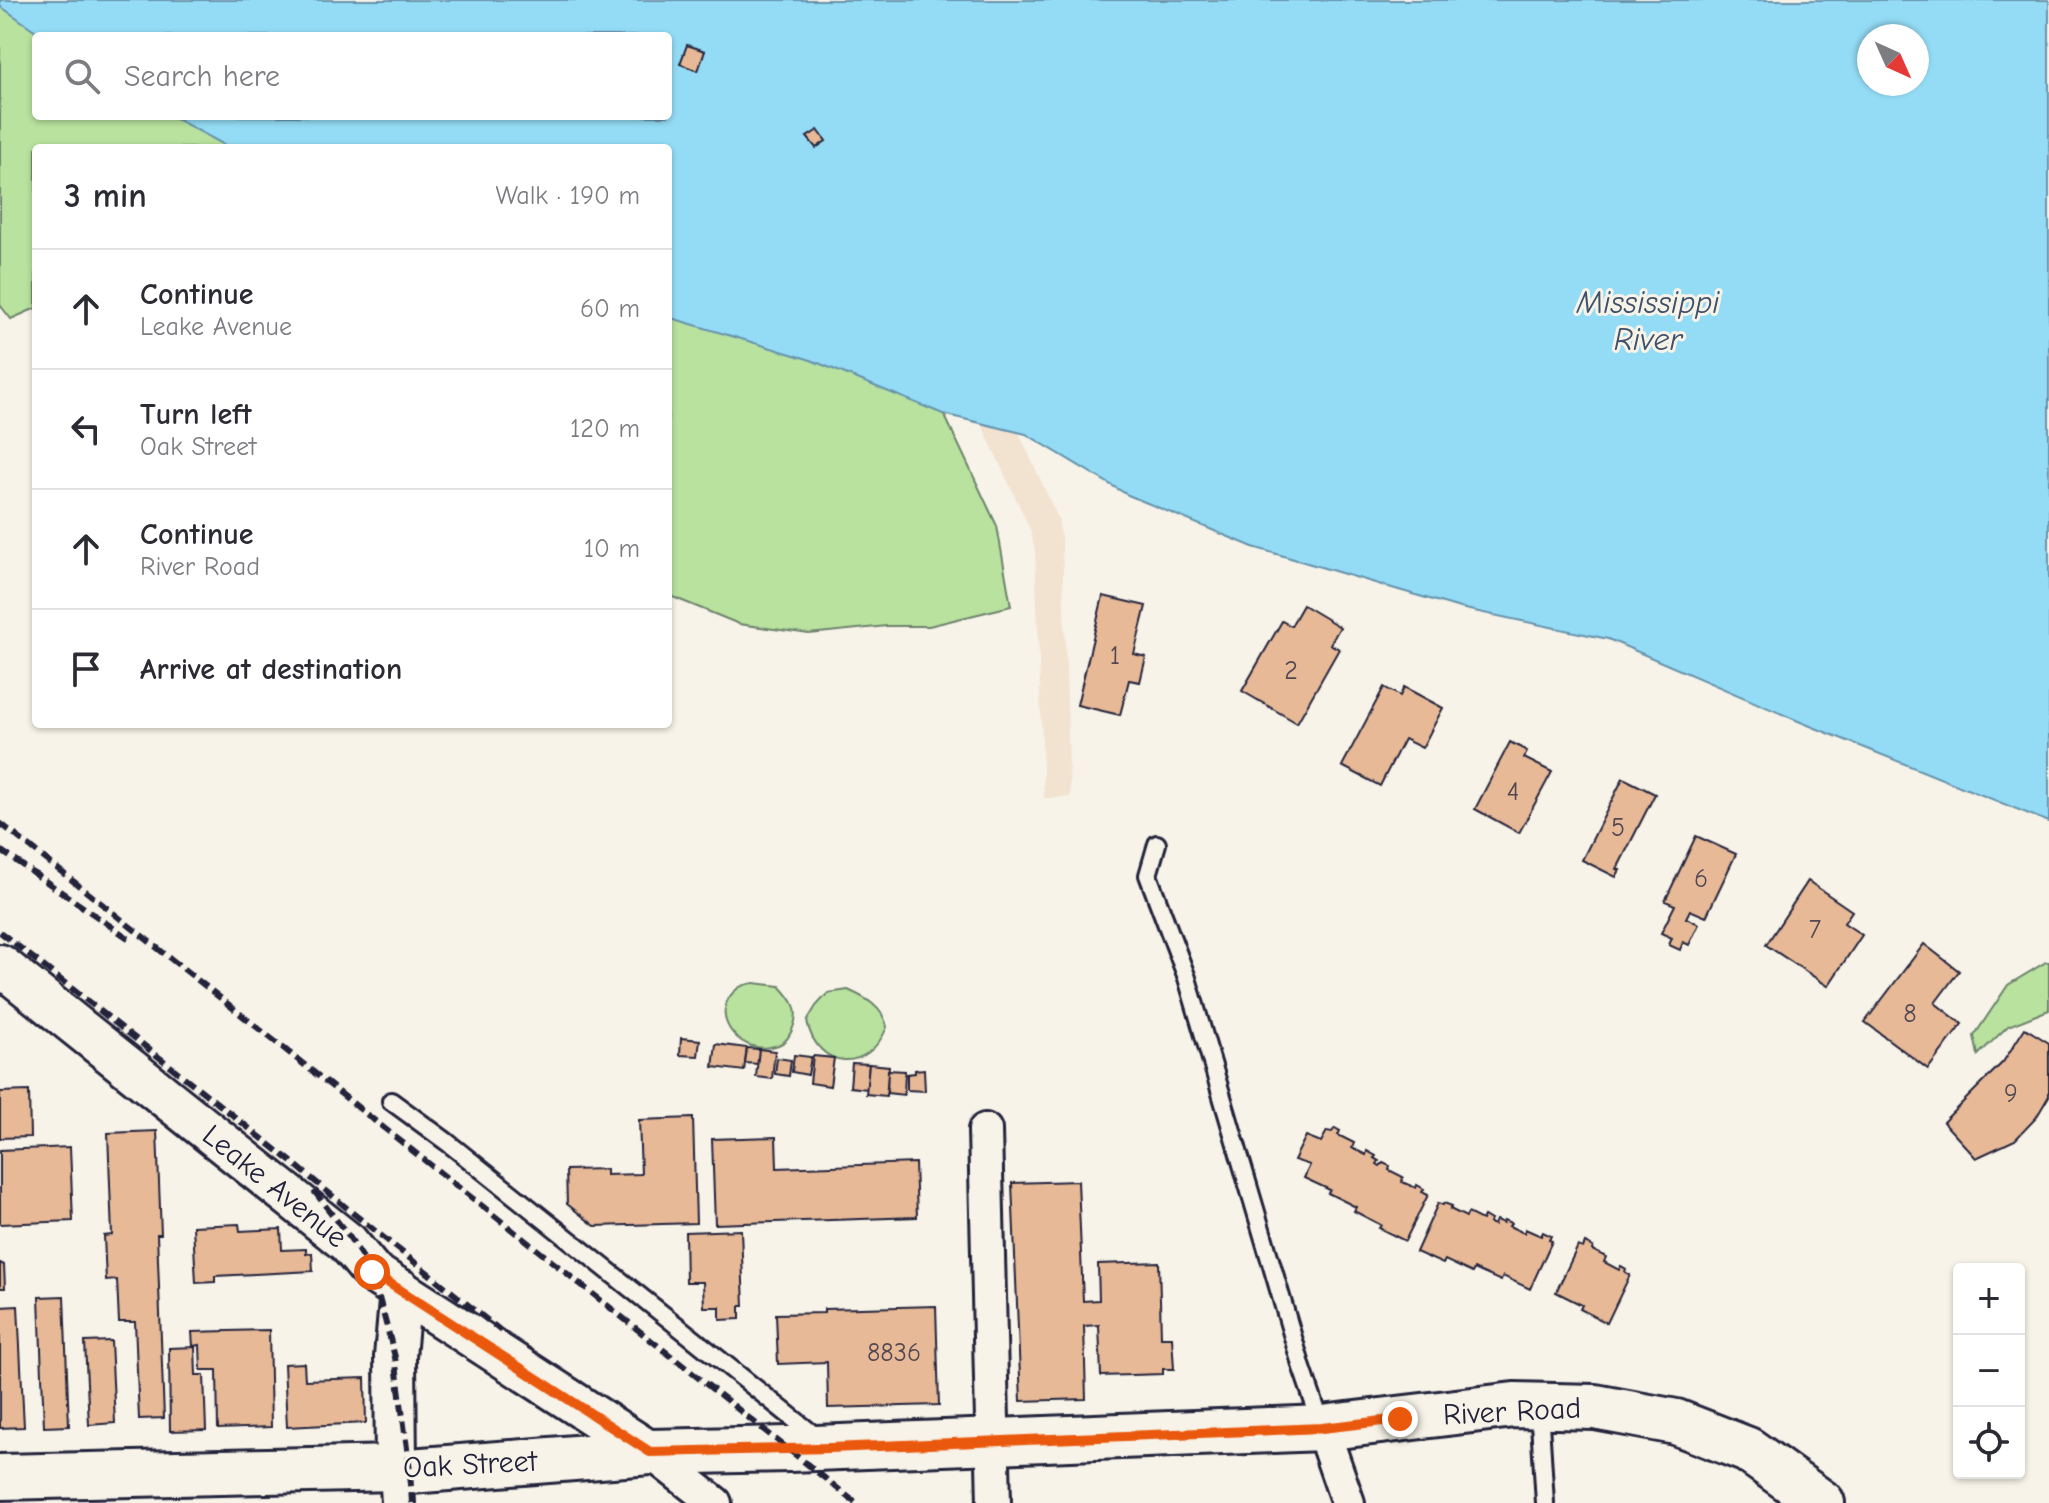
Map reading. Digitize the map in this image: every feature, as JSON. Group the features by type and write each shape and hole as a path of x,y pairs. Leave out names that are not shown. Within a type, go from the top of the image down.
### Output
{"main road":[{"name":"River Road","path":"1322,1428 1514,1405 1595,1407 1676,1422 1748,1450 1822,1503"},
{"name":"Oak Street","path":"0,1477 397,1486 410,1471 650,1452 830,1448 1322,1428"}],"street":[{"name":"Leake Avenue","path":"0,965 348,1243 372,1272 650,1452 715,1503"},
{"path":"985,1130 994,1503"},
{"path":"397,1486 395,1357 401,1290"},
{"path":"1322,1428 1348,1503"}],"lane":[{"path":"1157,844 1148,875 1187,978 1322,1428"},
{"path":"391,1101 447,1142 830,1448"},
{"path":"1539,1406 1545,1503"}],"shaded area":[{"path":"673,23 884,140 1058,518 1062,544 1070,797 1044,798 1035,550 1030,529 864,169 672,68 672,32 670,32"}],"green space":[{"path":"0,0 148,32 32,32 32,120 276,120 303,144 32,144 32,310 11,319 0,305"},
{"path":"672,237 910,342 997,526 1011,606 929,626 887,626 809,634 739,624 672,597"},
{"path":"2049,962 2049,1010 2008,1026 1978,1055 1974,1036 2008,985"},
{"path":"754,983 780,986 796,1011 792,1030 786,1040 778,1045 758,1047 747,1044 737,1038 726,1019 728,999 739,988"},
{"path":"848,990 878,1009 887,1027 879,1042 868,1052 844,1060 821,1050 807,1021 828,993"}],"water":[{"name":"Mississippi River","path":"0,0 2049,0 2049,822 1803,723 1608,639 1460,608 1253,547 1128,495 1026,434 943,414 811,360 672,318 672,144 223,144 178,120 672,120 672,32 37,32 0,6"}],"building":[{"path":"687,45 705,51 698,71 680,64"},
{"path":"818,130 826,141 816,148 807,137"},
{"path":"1103,596 1146,606 1134,654 1146,657 1140,682 1129,680 1120,715 1077,705"},
{"path":"1303,605 1340,627 1330,644 1339,649 1297,723 1242,691 1282,621 1291,626"},
{"path":"1384,687 1400,696 1404,687 1443,708 1422,748 1404,739 1380,786 1342,766"},
{"path":"1510,742 1527,751 1524,758 1552,772 1519,833 1475,809"},
{"path":"1623,778 1655,794 1617,869 1620,870 1616,877 1582,860"},
{"path":"1696,836 1736,854 1706,917 1690,910 1686,918 1699,924 1689,945 1683,942 1680,950 1669,945 1672,938 1661,933 1675,905 1665,901"},
{"path":"1808,881 1852,911 1844,923 1862,935 1828,986 1766,945"},
{"path":"1924,944 1959,971 1935,1003 1962,1024 1928,1069 1865,1022"},
{"path":"2025,1028 2049,1043 2049,1096 2036,1118 2015,1140 1976,1158 1943,1122 2003,1062"},
{"path":"681,1038 700,1040 698,1056 680,1055"},
{"path":"716,1044 747,1048 744,1071 713,1067"},
{"path":"747,1048 759,1049 758,1064 745,1063"},
{"path":"759,1049 775,1051 772,1079 756,1077"},
{"path":"794,1055 811,1057 808,1075 792,1072"},
{"path":"813,1056 834,1058 830,1086 810,1083"},
{"path":"777,1058 791,1060 789,1076 775,1074"},
{"path":"852,1063 869,1064 867,1089 850,1087"},
{"path":"869,1064 889,1066 886,1096 866,1094"},
{"path":"924,1069 925,1091 907,1090 907,1074"},
{"path":"888,1070 905,1071 904,1095 887,1093"},
{"path":"29,1091 30,1137 0,1138 0,1092"},
{"path":"693,1118 696,1223 595,1226 567,1204 566,1170 606,1169 606,1175 641,1174 639,1120"},
{"path":"1335,1128 1340,1131 1338,1135 1354,1143 1352,1148 1376,1156 1377,1164 1390,1166 1389,1170 1403,1177 1402,1182 1416,1188 1417,1185 1428,1195 1405,1241 1354,1211 1356,1207 1328,1193 1330,1190 1304,1178 1310,1165 1294,1160 1306,1136 1321,1142 1327,1131 1332,1132"},
{"path":"157,1131 161,1234 157,1234 164,1418 139,1419 135,1322 119,1322 117,1280 106,1281 104,1236 112,1235 108,1133"},
{"path":"776,1137 777,1168 915,1163 917,1217 715,1224 712,1139"},
{"path":"70,1147 73,1221 0,1224 0,1150"},
{"path":"1078,1181 1083,1301 1099,1300 1098,1264 1159,1262 1161,1337 1172,1337 1174,1369 1163,1369 1163,1374 1101,1376 1099,1325 1084,1326 1086,1399 1021,1401 1012,1183"},
{"path":"1438,1203 1452,1206 1450,1209 1466,1217 1468,1213 1482,1220 1484,1216 1494,1225 1496,1220 1503,1223 1504,1220 1524,1233 1525,1229 1541,1236 1543,1232 1551,1236 1549,1240 1552,1241 1530,1289 1503,1276 1501,1281 1474,1269 1472,1273 1445,1260 1443,1264 1416,1252"},
{"path":"239,1224 240,1231 281,1229 282,1250 306,1249 306,1254 312,1253 313,1271 215,1276 215,1282 196,1283 193,1226"},
{"path":"741,1230 744,1306 740,1306 740,1319 720,1320 720,1307 704,1307 703,1282 686,1282 685,1232"},
{"path":"1585,1243 1606,1257 1604,1262 1619,1270 1621,1266 1630,1275 1607,1323 1556,1292 1578,1246 1583,1248"},
{"path":"0,1263 4,1265 5,1288 0,1288"},
{"path":"64,1296 69,1426 44,1427 39,1297"},
{"path":"18,1306 24,1427 0,1428 0,1307"},
{"path":"936,1306 939,1405 828,1408 827,1362 778,1364 776,1314 824,1313 824,1309"},
{"path":"269,1330 271,1427 218,1429 217,1370 201,1370 200,1345 193,1346 192,1332"},
{"path":"111,1341 115,1423 89,1425 85,1342"},
{"path":"195,1347 196,1375 204,1375 206,1430 170,1431 169,1348"},
{"path":"304,1363 305,1380 365,1378 366,1423 287,1427 284,1364"}],"railway":[{"path":"0,823 856,1503"},
{"path":"0,850 131,940"},
{"path":"0,932 501,1331"},
{"path":"314,1191 372,1272 395,1357 412,1503"}],"route":[{"path":"372,1272 650,1452 830,1448 1322,1428 1400,1419"}]}
